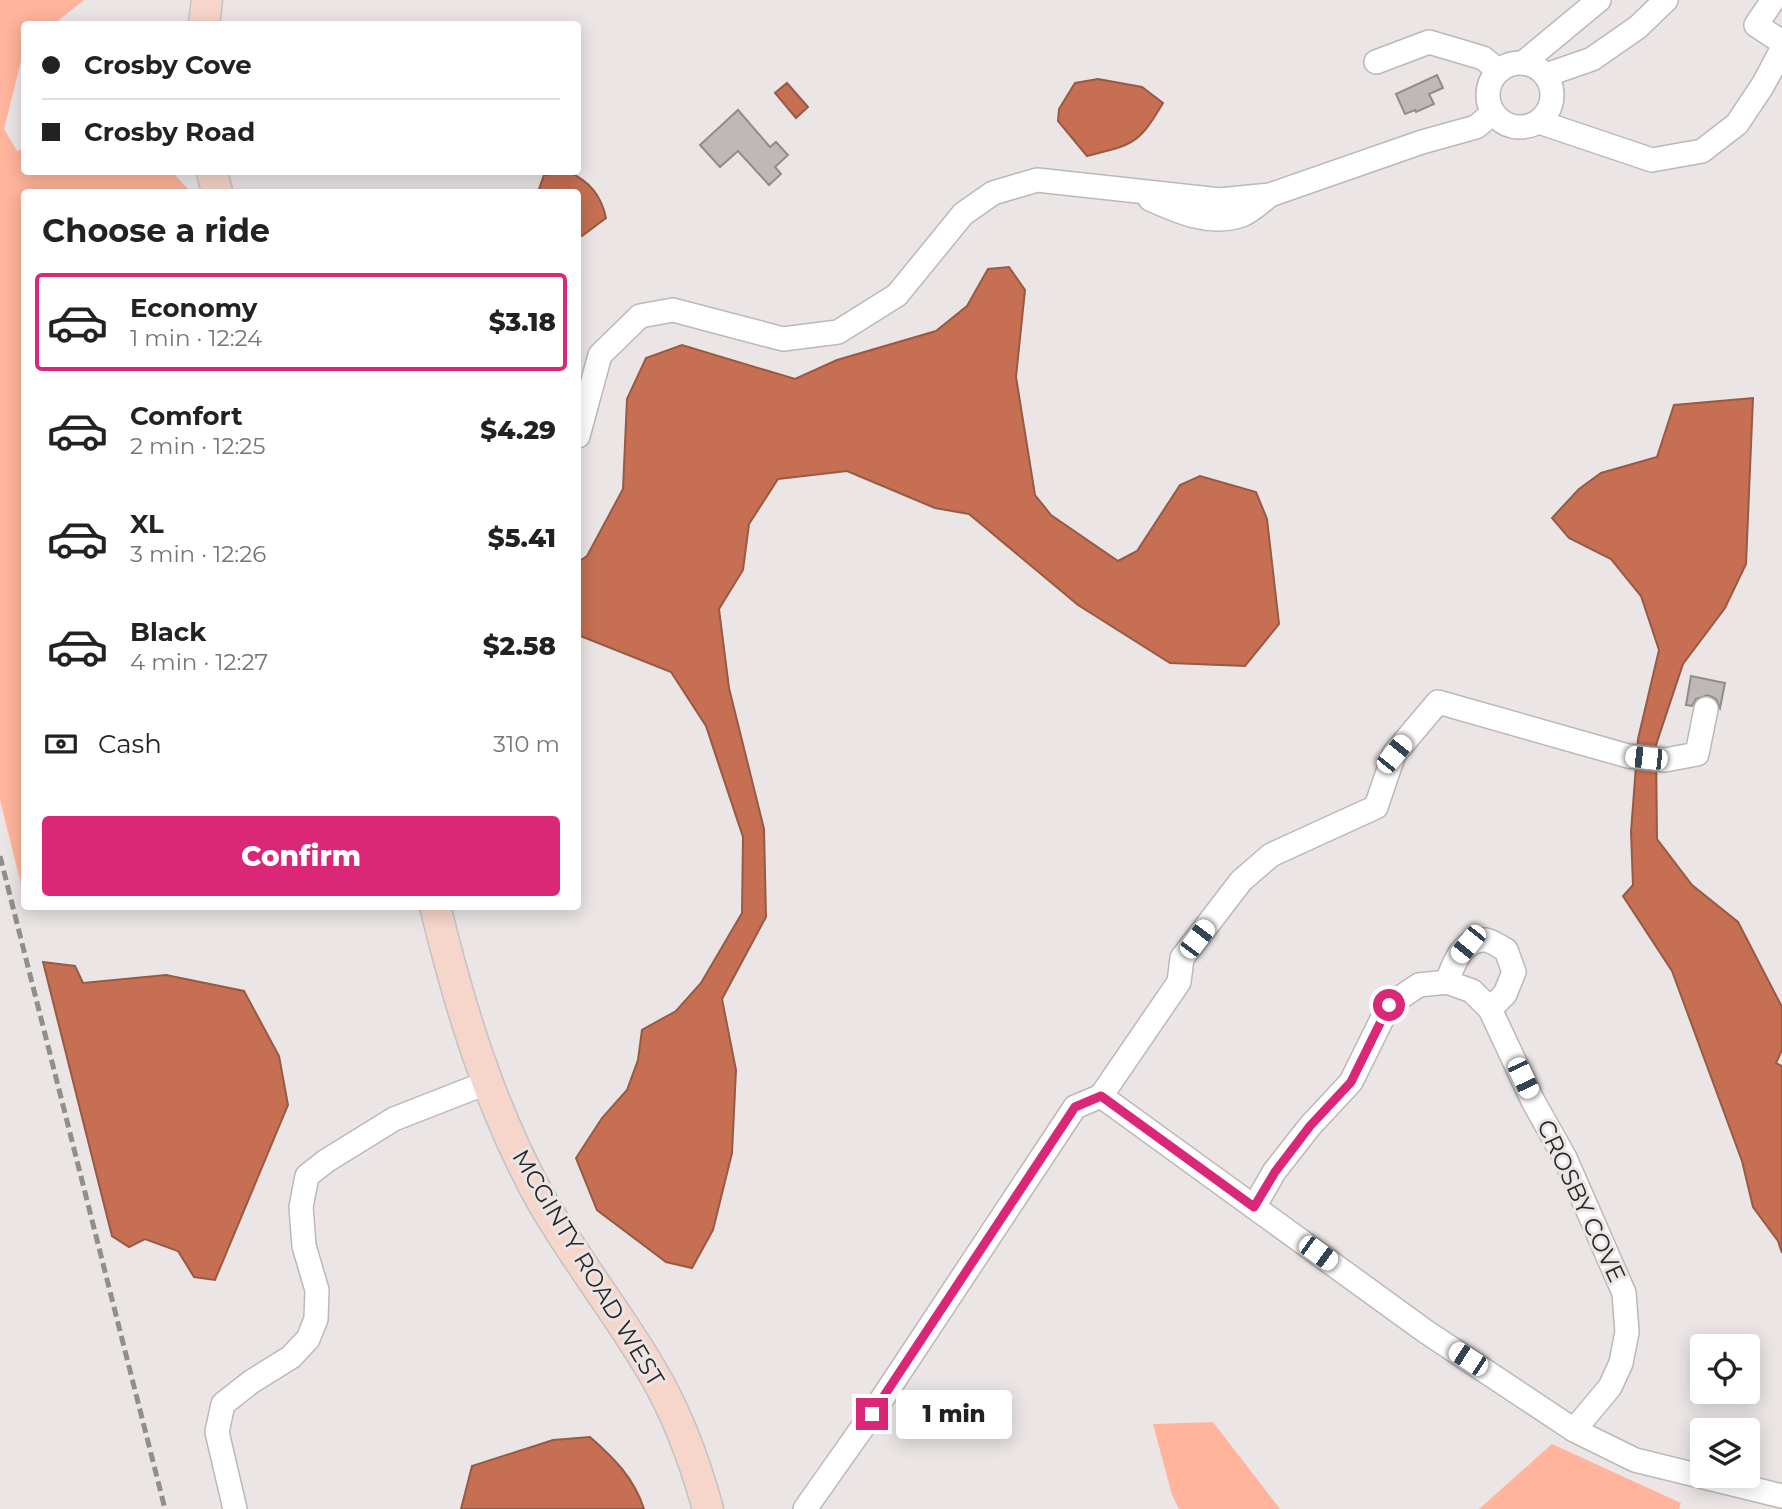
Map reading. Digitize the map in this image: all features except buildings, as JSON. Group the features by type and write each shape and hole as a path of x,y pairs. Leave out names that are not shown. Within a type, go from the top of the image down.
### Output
{"main road":[{"path":"204,21 207,0"},
{"name":"MCGINTY ROAD WEST","path":"436,910 456,993 486,1083 506,1132 540,1198 653,1373 679,1425 708,1509"}],"street":[{"path":"1536,64 1599,0"},
{"path":"1536,64 1552,87 1548,112 1539,122 1527,127 1514,127 1493,113 1488,91 1499,71 1510,64 1592,59 1638,27 1666,0"},
{"path":"1773,0 1756,24 1782,43"},
{"path":"1376,62 1429,42 1483,58 1499,71"},
{"path":"1539,122 1651,160 1702,151 1737,124 1763,85 1782,49"},
{"path":"581,425 600,355 640,316 673,310 783,339 838,332 897,295 962,214 993,193 1037,180 1220,200 1270,195 1422,142 1476,127 1493,113"},
{"path":"805,1509 872,1414 1075,1107 1101,1096 1179,982 1182,958 1241,881 1270,855 1376,807 1394,754 1438,702 1628,756 1665,760 1697,754 1706,709"},
{"path":"1254,1207 1275,1172 1310,1126 1351,1082 1389,1005 1419,985 1447,982 1455,960 1468,944 1486,940 1506,950 1514,972 1505,995 1490,1009"},
{"name":"CROSBY COVE","path":"1447,982 1472,991 1490,1009 1533,1101 1565,1158 1624,1293 1627,1332 1621,1363 1610,1387 1574,1430"},
{"path":"235,1509 217,1432 223,1404 251,1382 291,1357 308,1339 316,1319 317,1290 304,1246 301,1207 307,1176 326,1161 394,1119 486,1083"},
{"path":"1101,1096 1425,1331 1574,1430 1635,1460 1782,1496"}],"shaded area":[{"path":"0,0 84,0 58,21 21,21 21,61 4,129 17,151 21,150 21,175 175,175 188,189 21,189 21,884 0,800"},
{"path":"1098,79 1142,87 1163,103 1147,127 1133,141 1087,156 1058,121 1059,109 1075,83"},
{"path":"787,83 808,107 796,118 775,93"},
{"path":"544,175 574,175 594,190 606,218 581,236 581,189 539,189"},
{"path":"1009,267 1025,290 1016,377 1035,495 1051,515 1118,561 1137,551 1180,485 1200,476 1256,492 1267,519 1279,624 1245,666 1170,663 1078,605 969,514 935,508 847,471 778,479 749,524 743,570 719,609 729,688 764,829 766,917 722,999 736,1070 732,1153 713,1230 692,1268 666,1262 597,1210 576,1158 602,1118 627,1090 638,1060 642,1030 676,1011 701,983 742,913 743,837 706,726 671,672 581,636 581,560 587,556 623,489 627,399 646,358 682,345 795,379 837,360 936,331 967,306 988,269"},
{"path":"1753,398 1746,564 1725,608 1683,664 1656,745 1657,839 1692,885 1738,922 1782,1007 1782,1050 1776,1063 1782,1066 1782,1253 1778,1241 1753,1207 1742,1161 1672,971 1623,896 1633,885 1631,832 1638,739 1659,650 1641,596 1611,559 1569,538 1552,518 1579,489 1601,473 1657,457 1674,405"},
{"path":"43,962 75,966 83,983 166,975 244,991 279,1056 288,1105 215,1280 194,1277 178,1251 145,1239 129,1247 112,1236"},
{"path":"1213,1422 1280,1509 1179,1509 1172,1495 1153,1424"},
{"path":"590,1437 622,1469 635,1488 644,1509 461,1509 472,1466 553,1440"},
{"path":"1552,1444 1681,1503 1679,1509 1479,1509"}],"railway":[{"path":"0,856 165,1509"}],"route":[{"path":"872,1414 1075,1107 1101,1096 1254,1207 1275,1172 1310,1126 1351,1082 1389,1005"}]}
